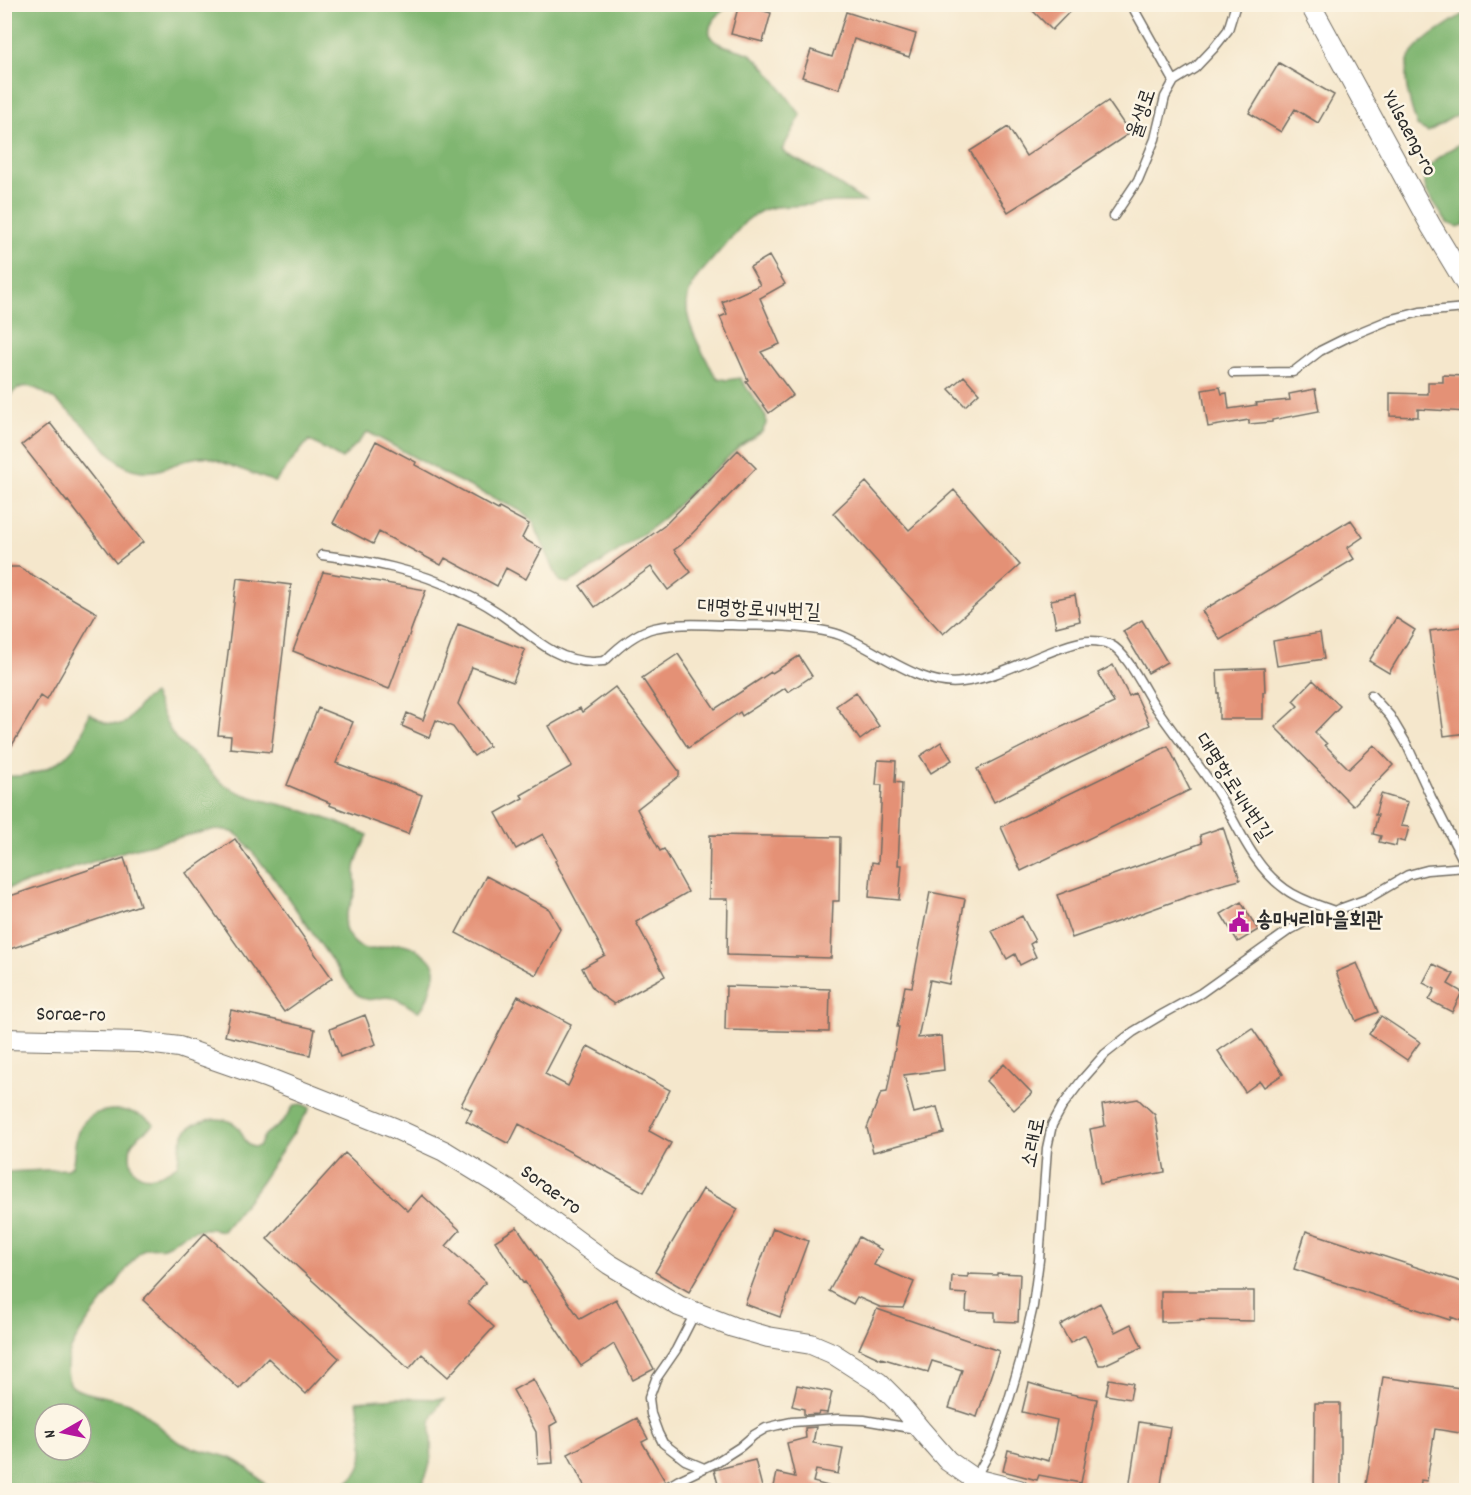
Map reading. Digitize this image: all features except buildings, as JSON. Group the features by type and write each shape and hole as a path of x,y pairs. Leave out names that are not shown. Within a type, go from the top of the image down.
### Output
{"street":[{"name":"Yulsaeng-ro","path":"1310,4 1431,226 1467,284"},
{"name":"Sorae-ro","path":"4,1039 139,1042 179,1047 265,1077 394,1128 444,1152 512,1192 609,1264 679,1306 733,1327 768,1337 811,1344 832,1353 879,1383 948,1461 974,1479 1018,1491"}],"lane":[{"path":"1131,4 1174,81"},
{"name":"율생로","path":"1114,216 1138,180 1155,139 1166,97 1174,81 1195,68 1213,49 1228,30 1236,4"},
{"path":"1233,373 1293,372 1320,351 1389,320 1420,312 1467,308"},
{"name":"대명항로414번길","path":"322,555 385,566 450,586 493,610 550,650 591,662 604,661 631,638 642,632 653,628 692,624 788,626 825,631 844,636 919,674 938,681 957,683 977,680 1084,641 1111,645 1119,650 1153,703 1215,788 1260,864 1271,878 1299,898 1334,911"},
{"path":"1334,911 1366,899 1408,875 1427,870 1467,867 1406,743 1390,716 1371,695"},
{"name":"소래로","path":"974,1479 992,1448 1020,1362 1033,1306 1039,1260 1047,1148 1052,1125 1063,1105 1105,1054 1133,1032 1201,993 1288,931 1334,911"},
{"path":"695,1313 676,1350 656,1379 649,1398 651,1414 663,1443 685,1460 704,1468"},
{"path":"662,1491 724,1458 766,1428 792,1422 838,1419 864,1420 920,1429"}],"green space":[{"path":"5,4 729,5 715,18 710,30 712,38 716,42 750,54 756,59 770,73 801,115 782,150 865,202 834,202 763,210 745,222 698,276 689,291 687,306 695,336 718,378 727,380 740,378 766,416 766,424 762,432 740,446 650,529 580,577 568,583 559,581 533,522 527,516 368,432 342,459 309,440 275,482 208,457 188,459 160,470 139,471 118,461 72,415 40,391 22,387 14,391 5,402"},
{"path":"1466,12 1465,104 1460,113 1428,132 1417,126 1406,82 1407,64 1410,56 1420,44"},
{"path":"1465,141 1466,224 1458,227 1447,223 1426,190 1423,175 1442,155"},
{"path":"153,694 176,739 222,783 252,797 294,808 368,835 356,865 356,889 346,915 345,927 351,939 364,948 376,949 403,944 412,947 430,960 435,974 428,998 419,1011 397,999 387,997 369,1000 353,991 276,881 241,838 225,830 212,830 128,850 5,889 5,776 37,772 65,757 79,740 89,713 106,723 121,725 143,701"},
{"path":"302,1104 310,1108 257,1188 223,1231 196,1230 164,1247 143,1250 84,1327 73,1345 67,1365 69,1382 75,1388 131,1404 144,1412 177,1441 237,1461 272,1490 5,1490 5,1172 68,1169 73,1163 76,1139 81,1126 87,1119 106,1111 127,1111 146,1118 154,1124 139,1135 130,1148 132,1166 137,1173 150,1177 165,1173 178,1164 183,1136 193,1125 216,1119 231,1122 237,1126 248,1144 257,1147 265,1135 287,1117 294,1105"},
{"path":"397,1398 444,1399 437,1408 431,1423 430,1463 419,1490 337,1490 360,1468 363,1439 357,1401"}],"place":[{"name":"송마4리마을회관","path":"1239,922"}]}
